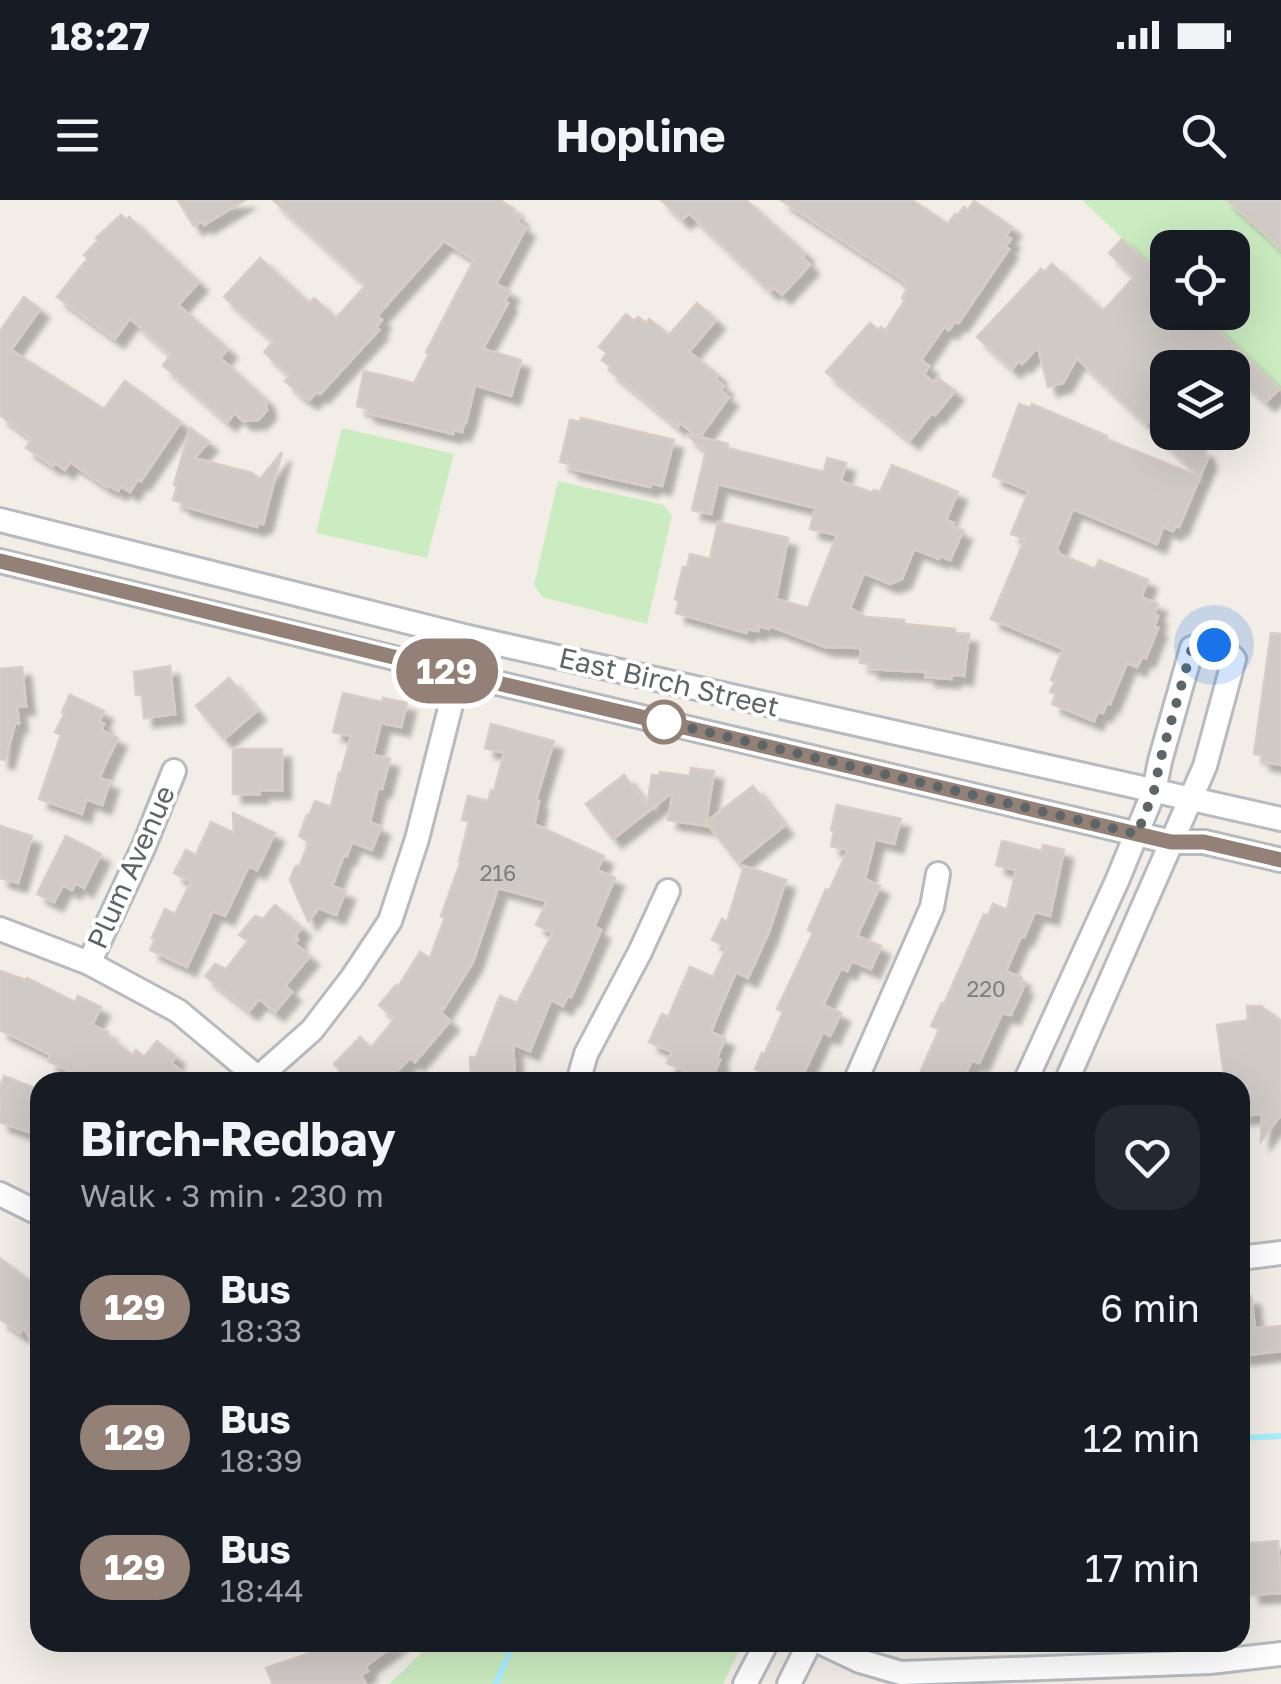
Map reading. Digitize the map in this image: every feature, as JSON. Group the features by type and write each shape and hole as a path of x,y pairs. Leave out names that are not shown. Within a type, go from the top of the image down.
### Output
{"street":[{"name":"East Birch Street","path":"0,520 468,636 1281,819"},
{"name":"East Birch Street","path":"0,561 1171,842 1204,842 1281,860"},
{"path":"269,1072 312,1030 390,920 417,838 468,636"},
{"path":"1030,1072 1154,791 1192,648 1208,643 1224,647 1234,658 1205,766 1070,1072"},
{"name":"Plum Avenue","path":"89,962 144,846 174,771"},
{"path":"858,1072 932,907 938,874"},
{"path":"581,1072 586,1054 668,891"},
{"path":"0,929 89,962 178,1011 251,1072"},
{"path":"0,1194 30,1209"},
{"path":"1250,1257 1281,1254"},
{"path":"745,1684 762,1652"},
{"path":"789,1684 805,1652"},
{"path":"841,1652 901,1673 1211,1673 1281,1654"}],"green space":[{"path":"1082,200 1228,200 1281,251 1281,390 1250,361 1250,350 1239,350 1218,330 1250,330 1250,230 1150,230 1150,265"},
{"path":"342,428 454,454 427,558 316,533"},
{"path":"558,481 664,505 672,515 647,624 542,597 534,585"},
{"path":"422,1652 739,1652 723,1684 389,1684"}],"building":[{"path":"178,200 245,200 204,225 202,221 194,226"},
{"path":"273,200 500,200 514,209 512,212 520,218 517,222 526,228 496,284 510,291 505,301 508,303 483,349 521,360 511,396 475,385 462,432 454,430 453,434 366,413 368,409 357,406 364,371 414,383 474,260 444,241 377,316 382,320 376,327 379,330 320,394 317,392 309,400 301,395 285,381 290,376 264,352 274,341 224,297 260,258 309,303 314,298 336,318 366,285"},
{"path":"661,200 746,200 805,253 802,257 810,265 782,295 773,287 770,291 689,213 682,220"},
{"path":"781,200 912,200 948,224 974,201 1012,227 1006,236 1011,239 1005,247 1009,249 960,321 955,321 949,330 944,327 921,360 929,366 924,374 933,382 938,378 955,391 910,440 826,372 870,323 885,331 905,300 902,298 907,283"},
{"path":"1227,200 1281,200 1281,250 1265,234"},
{"path":"121,215 127,220 129,217 199,282 178,305 228,349 220,358 265,399 267,410 258,420 243,421 235,413 227,422 163,365 171,355 130,318 115,339 57,297 88,258 84,255 96,238"},
{"path":"1122,239 1150,266 1150,330 1218,330 1238,350 1150,350 1150,368 1145,368 1150,373 1150,420 1146,424 1077,358 1063,383 1048,387 1038,347 1012,369 977,337 1041,269 1044,272 1052,264 1103,311 1134,277 1109,253"},
{"path":"24,297 40,309 11,350 104,409 125,381 181,422 130,492 121,486 118,491 107,487 70,462 65,470 55,463 53,466 26,448 32,439 0,415 0,331"},
{"path":"697,303 716,320 689,352 718,375 715,379 724,386 720,390 729,397 700,437 728,444 727,448 824,472 827,458 846,463 841,481 873,493 880,492 892,465 958,492 946,520 963,531 950,560 914,549 902,579 890,584 864,573 850,608 866,617 904,620 904,624 969,634 964,676 951,675 951,679 926,677 926,672 870,669 870,664 860,663 861,648 825,647 770,626 759,626 758,631 747,629 746,633 676,613 679,600 675,599 683,567 687,568 690,554 710,559 718,522 788,538 776,599 808,608 837,535 810,529 815,508 718,484 711,514 692,510 706,451 686,434 698,437 679,422 678,427 609,370 611,367 602,360 607,353 599,347 626,314 634,321 638,317 646,323 649,319 669,335"},
{"path":"1250,361 1279,389 1266,402 1250,387"},
{"path":"1019,404 1030,408 1032,404 1200,477 1179,527 1176,525 1173,531 1163,527 1157,544 1073,509 1056,551 1095,569 1099,560 1148,580 1143,598 1158,604 1154,627 1158,628 1146,658 1142,657 1137,667 1127,663 1110,704 1103,713 1098,711 1094,721 1052,704 1056,694 1050,692 1055,681 1051,680 1063,649 991,619 1025,539 1011,534 1029,491 993,476"},
{"path":"581,418 674,440 662,486 601,476 560,462 570,420 580,422"},
{"path":"190,428 209,442 194,458 252,473 260,479 282,452 263,524 258,523 257,527 173,500"},
{"path":"1172,450 1206,451 1204,456 1208,458 1200,477"},
{"path":"1271,633 1281,634 1281,765 1261,761 1262,755 1254,754"},
{"path":"170,666 175,714 144,718 134,672"},
{"path":"22,667 26,706 17,706 19,723 15,724 5,760 0,759 0,669"},
{"path":"229,678 257,711 224,739 196,706"},
{"path":"343,693 407,703 401,727 381,723 373,755 390,759 370,822 381,827 372,850 352,842 332,886 346,891 336,915 319,908 308,921 290,880 309,842 299,836 307,815 315,801 331,807 341,774 351,736 333,732"},
{"path":"70,695 104,711 99,722 104,724 101,730 118,738 99,778 110,781 102,805 86,799 82,814 39,799 61,735 55,732"},
{"path":"491,724 554,741 536,800 539,801 534,824 604,856 597,870 615,878 594,927 601,930 584,969 563,1006 551,1000 530,1051 513,1044 514,1072 471,1072 470,1057 476,1057 500,996 517,1003 553,933 536,925 547,901 498,888 473,962 441,1013 450,1021 415,1062 410,1058 396,1072 339,1072 334,1064 360,1037 371,1048 395,1018 379,1005 398,987 420,952 430,958 461,861 469,821 462,820 468,796 488,801 504,753 485,748"},
{"path":"233,749 282,749 282,790 233,794"},
{"path":"691,768 714,771 706,826 668,820 673,792 613,839 586,804 624,775 647,806 652,775 659,776 660,772 690,776"},
{"path":"753,786 784,826 738,863 706,822"},
{"path":"837,805 901,819 894,844 875,839 865,879 880,886 857,936 881,946 871,969 852,961 847,971 841,968 823,1005 841,1013 830,1036 823,1032 804,1072 762,1072 755,1069 783,1012 777,1009 813,933 808,930 826,889 829,891 848,850 831,846"},
{"path":"233,813 275,833 257,870 249,866 225,916 213,911 187,967 150,950 155,939 152,938 165,909 175,914 191,882 174,873 186,850 196,855 211,822 234,833"},
{"path":"0,826 32,836 18,883 0,878"},
{"path":"66,836 101,854 84,888 76,883 72,890 63,885 54,902 37,894"},
{"path":"1002,841 1042,851 1043,845 1064,850 1050,916 1035,912 1006,971 1022,978 1019,984 1024,986 1011,1015 1002,1013 979,1063 972,1060 967,1072 920,1072 939,1030 931,1026 984,914 988,916 993,904 1007,910 1016,870 996,865"},
{"path":"744,866 786,880 748,978 736,972 711,1032 725,1038 715,1072 687,1072 667,1063 672,1052 649,1042 662,1014 668,1017 690,967 713,977 727,947 712,940 722,919 727,922"},
{"path":"275,905 302,928 295,936 295,944 310,956 285,986 292,992 275,1012 259,999 249,1011 205,976 215,964 226,969 248,941 239,935 255,916 263,919"},
{"path":"0,971 27,978 75,1002 78,996 101,1007 92,1025 108,1032 132,1055 136,1050 144,1057 157,1041 176,1057 171,1063 183,1072 89,1069 71,1072 48,1061 51,1055 0,1030"},
{"path":"1247,1006 1261,1006 1281,1021 1281,1115 1261,1141 1262,1114 1250,1115 1250,1072 1224,1072 1217,1025 1248,1020"},
{"path":"4,1076 30,1086 28,1132 0,1122 0,1087"},
{"path":"0,1258 30,1281 30,1339 24,1328 20,1333 0,1319"},
{"path":"1250,1296 1255,1328 1281,1326 1281,1351 1250,1355"},
{"path":"1278,1541 1281,1593 1251,1595 1250,1543"},
{"path":"385,1652 366,1666 368,1671 361,1675 366,1684 273,1684 266,1668 310,1653"}],"waterway":[{"path":"1250,1438 1281,1436"},
{"path":"496,1684 510,1652"}],"bus line":[{"name":"129","path":"0,561 1171,842 1204,842 1281,860"}],"route":[{"path":"664,722 652,719 1137,834 1154,791 1192,648 1214,645"}]}
